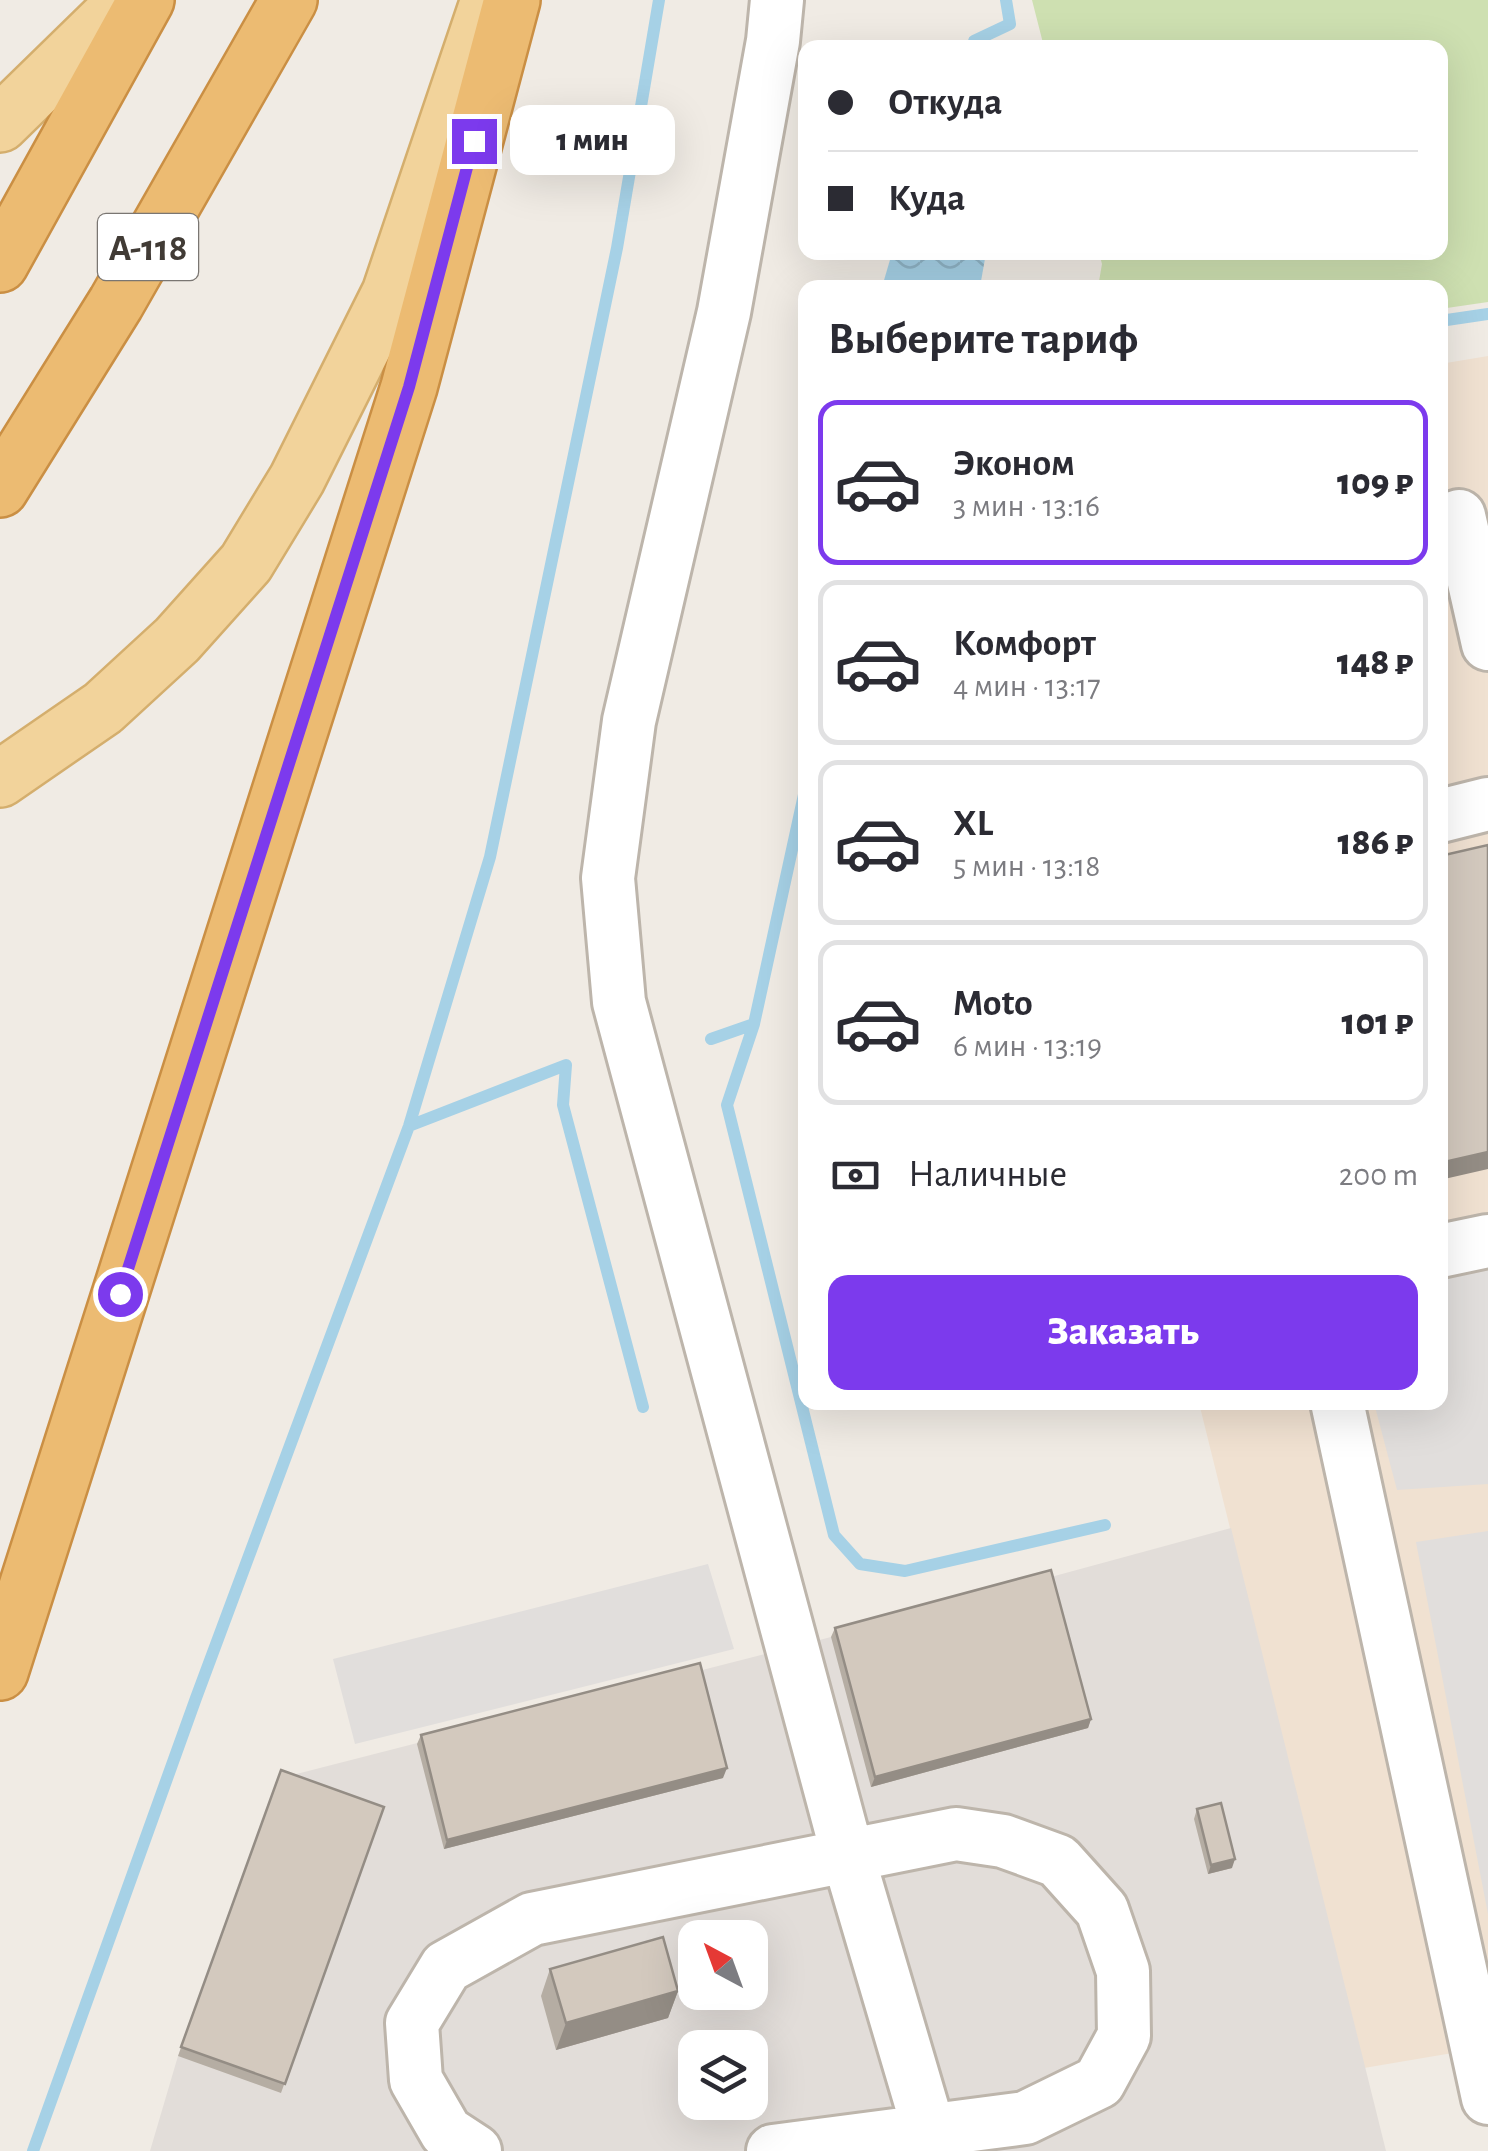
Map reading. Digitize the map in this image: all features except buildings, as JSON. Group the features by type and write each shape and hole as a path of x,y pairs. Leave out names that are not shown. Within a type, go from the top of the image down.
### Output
{"highway":[{"path":"0,264 146,0"},
{"name":"А-118","path":"0,489 116,304 288,0"},
{"path":"0,1672 409,387 512,0"}],"main road":[{"path":"0,124 127,0"},
{"path":"0,780 103,708 177,640 246,562 287,496 390,293 489,0"}],"lane":[{"path":"776,0 773,41 724,312 629,720 608,878 619,1002 848,1856 933,2140"},
{"path":"1459,516 1488,644"},
{"path":"1448,814 1488,804"},
{"path":"1448,1250 1488,1240"},
{"path":"1339,1410 1488,2098"},
{"path":"476,2151 446,2132 416,2080 412,2023 446,1967 532,1919 956,1834 1004,1841 1058,1862 1102,1910 1124,1971 1124,2036 1099,2082 1025,2118 933,2140 773,2151"}],"shaded area":[{"path":"1488,356 1488,2047 1364,2068 1201,1410 1448,1410 1448,363"},
{"path":"1488,1230 1488,1484 1397,1490 1376,1410 1448,1410 1448,1238"},
{"path":"1231,1528 1386,2151 150,2151 178,2056 277,1779 831,1637"},
{"path":"1488,1531 1488,1914 1416,1542"},
{"path":"708,1564 734,1649 355,1744 333,1659"}],"green space":[{"path":"1032,0 1488,0 1488,302 1448,308 1448,280 1099,280 1101,260 1448,260 1448,40 1042,40"}],"water":[{"path":"890,260 985,260 981,280 884,280"}],"waterway":[{"path":"33,2151 409,1126 490,857 617,248 659,0"},
{"path":"976,40 1010,24 1006,0"},
{"path":"1448,320 1488,314"},
{"path":"711,1039 754,1024 798,822"},
{"path":"754,1024 727,1105 798,1390"},
{"path":"409,1126 566,1065 563,1105 643,1407"},
{"path":"803,1410 834,1535 860,1564 905,1571 1105,1525"}],"route":[{"path":"120,1294 409,387 474,141"}]}
